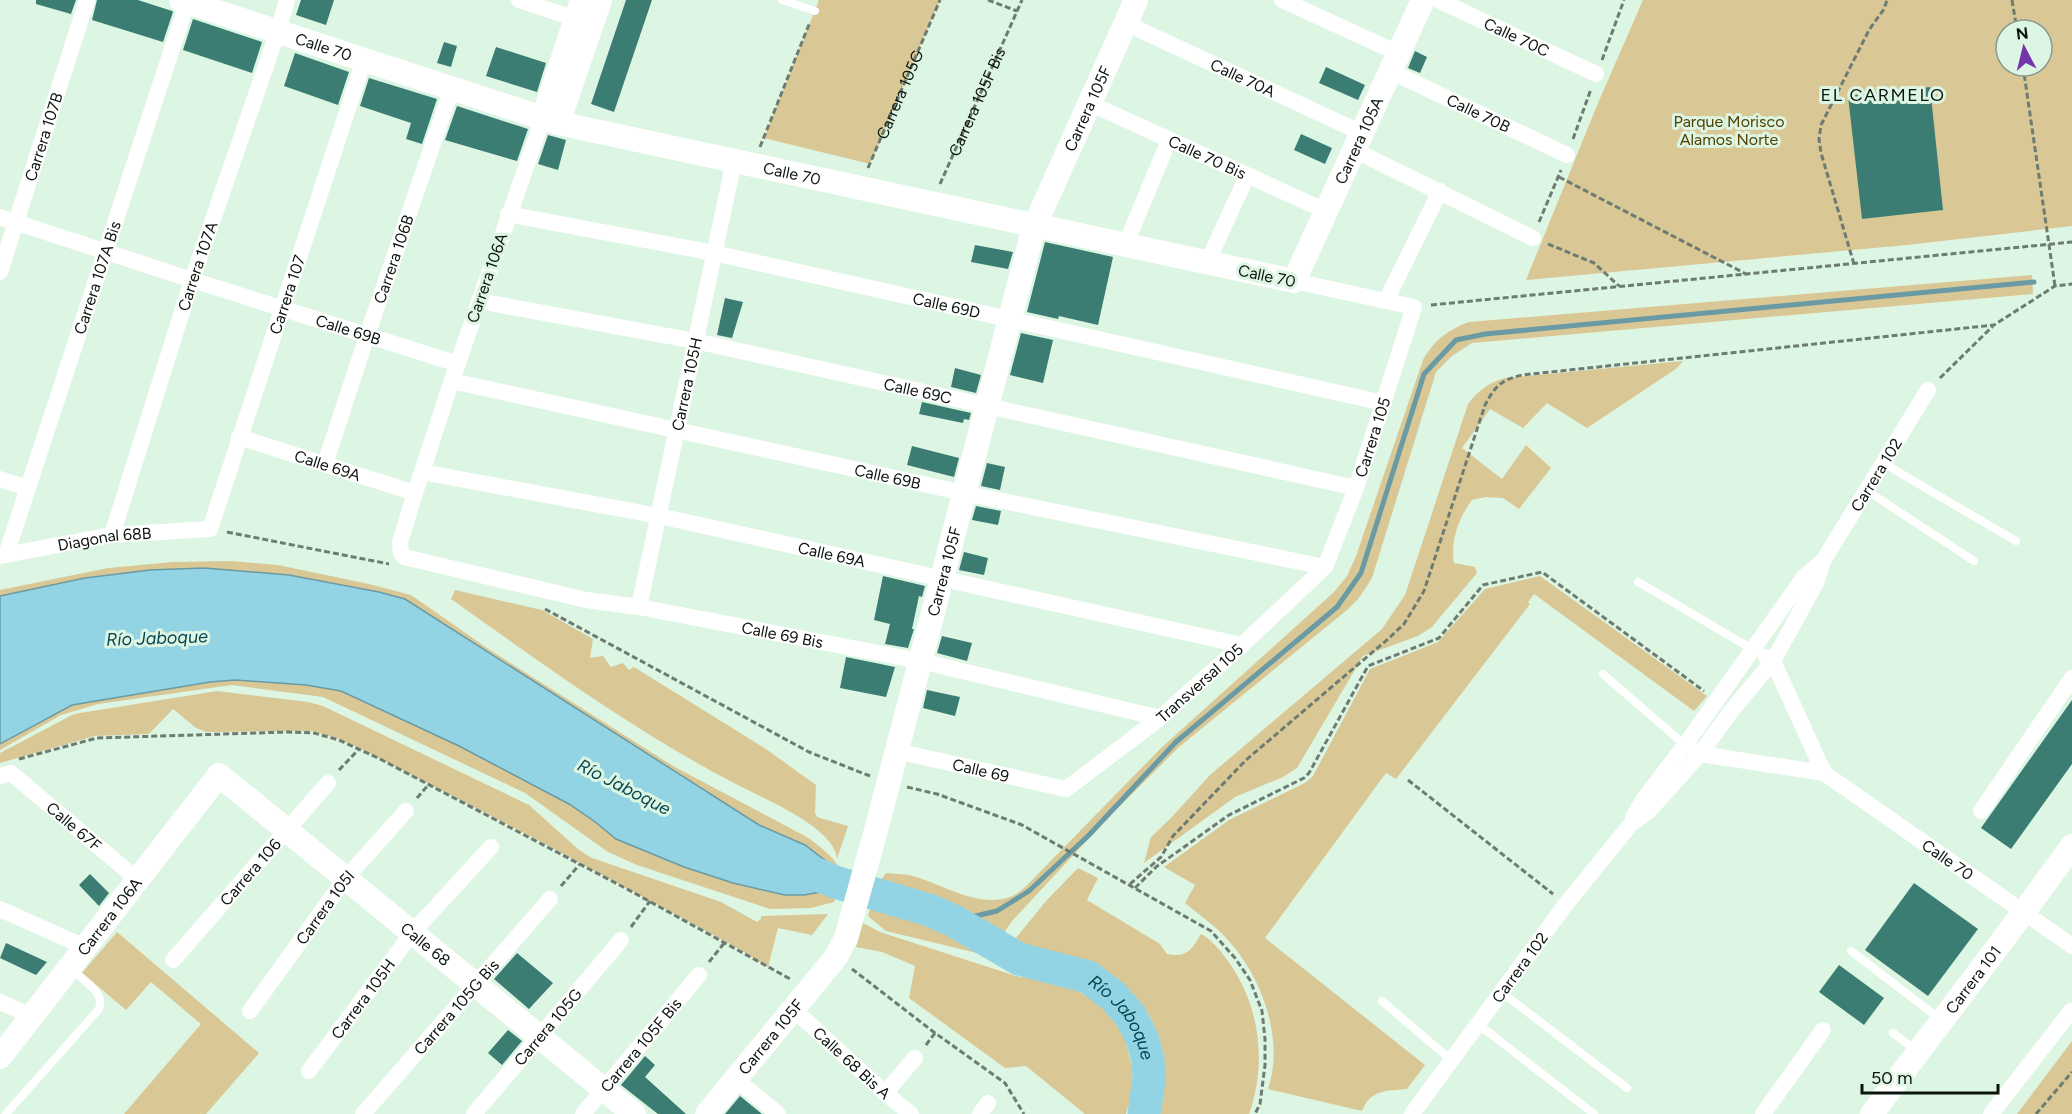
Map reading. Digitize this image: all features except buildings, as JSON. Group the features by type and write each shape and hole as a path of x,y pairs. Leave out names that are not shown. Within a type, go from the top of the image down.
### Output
{"street":[{"name":"Carrera 107B","path":"0,272 87,0"},
{"name":"Carrera 107A","path":"112,535 192,280 287,0"},
{"path":"519,0 579,9"},
{"name":"Carrera 106A","path":"398,561 401,553 400,542 415,493 508,214 550,121 600,0"},
{"name":"Carrera 105F","path":"707,1114 841,947 875,834 1034,227 1136,0"},
{"name":"Calle 70B","path":"1282,0 1567,154"},
{"name":"Carrera 105A","path":"1294,281 1423,0"},
{"name":"Calle 70C","path":"1438,0 1596,74"},
{"name":"Calle 70","path":"186,1 550,121 1414,307"},
{"name":"Carrera 107A Bis","path":"3,555 186,1"},
{"name":"Carrera 106A","path":"550,121 579,9"},
{"name":"Calle 70A","path":"1125,23 1358,141 1440,191 1533,238"},
{"name":"Carrera 107","path":"210,529 364,60"},
{"name":"Carrera 106B","path":"325,464 452,88"},
{"name":"Calle 70 Bis","path":"1089,103 1326,211"},
{"path":"1125,246 1168,140"},
{"name":"Carrera 105H","path":"639,608 714,253 743,163"},
{"path":"1207,263 1247,176"},
{"path":"1386,301 1440,191"},
{"name":"Calle 69D","path":"508,214 714,253 1384,403"},
{"name":"Calle 69B","path":"0,217 458,364"},
{"name":"Calle 69C","path":"479,301 695,341 1356,488"},
{"name":"Carrera 105","path":"1325,567 1356,488 1414,307"},
{"name":"Calle 69B","path":"452,381 964,493 1325,567"},
{"name":"Carrera 102","path":"1630,824 1649,811 1700,754 1732,710 1773,662 1816,583 1823,561 1928,390"},
{"name":"Calle 69A","path":"239,437 415,493"},
{"name":"Calle 69A","path":"422,472 658,516 1242,645"},
{"path":"0,479 27,488"},
{"name":"Diagonal 68B","path":"3,555 112,535 210,529"},
{"name":"Calle 69 Bis","path":"398,561 586,600 920,661 1160,718"},
{"name":"Carrera 102","path":"1412,1114 1566,904 1630,824 1643,800 1754,650 1804,577 1823,561"},
{"name":"Transversal 105","path":"1066,789 1160,718 1325,567"},
{"path":"1754,650 1773,662 1824,773"},
{"path":"1981,812 2072,678"},
{"name":"Calle 70","path":"1685,745 1700,754 1824,773 2072,946"},
{"name":"Calle 69","path":"896,752 1066,789"},
{"name":"Calle 67F","path":"5,774 138,880"},
{"name":"Carrera 106A","path":"0,1057 219,775"},
{"name":"Calle 68","path":"219,775 634,1114"},
{"name":"Carrera 106","path":"173,960 328,783"},
{"name":"Carrera 105I","path":"250,1011 345,879 406,811"},
{"name":"Carrera 101","path":"1872,1114 2072,846"},
{"name":"Carrera 105H","path":"309,1071 412,933 491,847"},
{"name":"Carrera 105G Bis","path":"363,1114 550,899"},
{"path":"0,909 85,947"},
{"name":"Carrera 105G","path":"474,1114 621,940"},
{"name":"Carrera 105F Bis","path":"583,1114 699,975"},
{"path":"0,1002 32,1016"},
{"name":"Calle 68 Bis A","path":"793,1009 911,1114"},
{"path":"1991,1114 2071,1011"},
{"path":"1763,1114 1823,1030"},
{"path":"885,1093 915,1058"},
{"path":"736,1079 778,1114"}],"lane":[{"path":"782,0 815,11"},
{"path":"1883,463 2016,540"},
{"path":"1866,490 1974,561"},
{"path":"1638,582 1754,650"},
{"path":"1603,674 1685,745"},
{"path":"1851,951 1942,1021"},
{"path":"6,1114 102,1003 100,996 70,968"},
{"path":"1501,992 1627,1088"},
{"path":"1382,1000 1451,1060"},
{"path":"1478,1024 1594,1114"},
{"path":"1893,1033 1917,1052"}],"path":[{"name":"Carrera 105G","path":"859,189 940,0"},
{"path":"988,0 1017,11"},
{"name":"Carrera 105F Bis","path":"931,204 1022,0"},
{"path":"1619,287 1594,263 1533,238 1559,177 1624,0"},
{"path":"1854,264 1821,153 1819,139 1821,125 1869,30 1884,9 1887,0"},
{"path":"2013,0 2015,18"},
{"path":"743,163 815,11"},
{"path":"2025,78 2055,286"},
{"path":"1559,177 1746,274"},
{"path":"1414,307 2072,242"},
{"path":"1928,390 1994,325 2055,286 2072,284"},
{"path":"1130,885 1161,857 1173,836 1246,760 1404,624 1424,591 1485,405 1492,391 1501,383 1510,378 1532,374 1994,325"},
{"path":"210,529 398,561"},
{"path":"1134,888 1156,867 1229,814 1304,778 1309,773 1368,666 1439,638 1483,585 1542,572 1717,701"},
{"path":"544,609 809,752 888,783 937,794 1022,825 1210,931 1235,958 1250,980 1262,1011 1265,1065 1260,1104 1256,1114"},
{"path":"328,783 358,749"},
{"path":"1408,780 1566,904"},
{"path":"550,899 580,864"},
{"path":"621,940 650,902"},
{"path":"699,975 724,942"},
{"path":"841,947 935,1033 1005,1083 1024,1114"},
{"path":"2036,1114 2072,1072"}],"green space":[{"path":"819,0 940,0 870,164 764,138"},
{"name":"Parque Morisco Alamos Norte","path":"1643,0 2072,0 2072,226 1907,245 1526,280 1598,103"},
{"path":"2032,275 2033,294 1472,343 1452,356 1436,372 1372,578 1359,598 1179,747 1106,820 1012,921 1004,933 1010,945 1015,949 1079,969 1095,977 1122,999 1140,1028 1146,1045 1148,1083 1144,1114 1130,1114 1135,1092 1136,1071 1134,1051 1128,1032 1118,1014 1088,985 1068,975 886,931 868,916 877,885 886,873 921,878 959,893 985,900 998,900 1018,892 1160,749 1334,592 1347,576 1356,556 1423,360 1437,341 1454,328 1469,322"},
{"path":"1683,361 1676,369 1587,428 1547,403 1523,428 1490,409 1462,448 1502,479 1526,445 1551,468 1519,509 1503,498 1486,497 1472,500 1457,530 1453,555 1454,563 1475,567 1477,573 1432,627 1418,636 1363,656 1297,768 1283,777 1235,797 1144,863 1151,837 1210,775 1382,629 1405,595 1468,404 1480,391 1505,378"},
{"path":"231,561 278,565 411,595 490,650 673,766 815,843 832,858 840,869 841,881 834,902 811,908 770,909 637,865 608,852 525,793 323,697 232,685 98,704 61,715 0,750 0,590 108,568 173,562"},
{"path":"1540,576 1707,696 1694,711 1534,594 1528,602 1530,604 1396,779 1386,773 1265,938 1425,1065 1407,1089 1380,1092 1370,1099 1362,1111 1268,1089 1274,1052 1272,1033 1262,995 1254,977 1228,940 1185,903 1195,885 1164,867 1229,820 1305,783 1313,776 1370,669 1438,642 1485,589"},
{"path":"455,590 542,610 593,639 590,658 603,656 611,667 623,663 629,670 634,667 766,749 816,785 815,813 817,817 848,826 837,859 833,847 811,825 778,805 697,763 589,696 451,599"},
{"path":"217,691 308,702 323,706 529,805 579,850 592,858 721,902 757,922 761,916 828,914 812,935 778,928 768,967 732,945 530,836 359,748 313,731 207,732 196,728 173,709 149,734 95,736 0,763 0,753 74,714"},
{"path":"1078,868 1098,878 1087,900 1160,944 1167,954 1180,955 1188,952 1201,934 1214,943 1230,964 1248,999 1258,1036 1258,1076 1249,1114 1160,1114 1164,1069 1162,1048 1147,1012 1134,996 1118,982 1094,967 1032,948 1016,938 1046,901"},
{"path":"863,923 880,932 1016,976 1071,986 1109,1012 1124,1035 1132,1066 1132,1094 1126,1114 1085,1114 1026,1066 1005,1068 909,998 915,966 882,952 856,947"},
{"path":"117,932 259,1053 206,1114 124,1114 201,1024 151,982 126,1010 82,973"},
{"path":"2072,1041 2072,1114 2017,1114"}],"water":[{"path":"204,568 289,575 405,599 759,825 805,845 831,865 832,878 820,892 785,895 733,883 684,867 616,839 569,804 459,746 341,691 306,685 235,680 210,682 72,705 0,744 0,596 85,578 150,570"}],"waterway":[{"path":"954,921 997,911 1029,891 1089,835 1176,742 1337,607 1361,573 1424,374 1456,340 1485,334 2034,282"},
{"name":"Río Jaboque","path":"790,863 835,882 929,910 954,921 1019,959 1088,977 1113,996 1130,1015 1142,1038 1148,1060 1149,1080 1144,1114"}],"district":[{"name":"EL CARMELO","path":"1883,95"}]}
